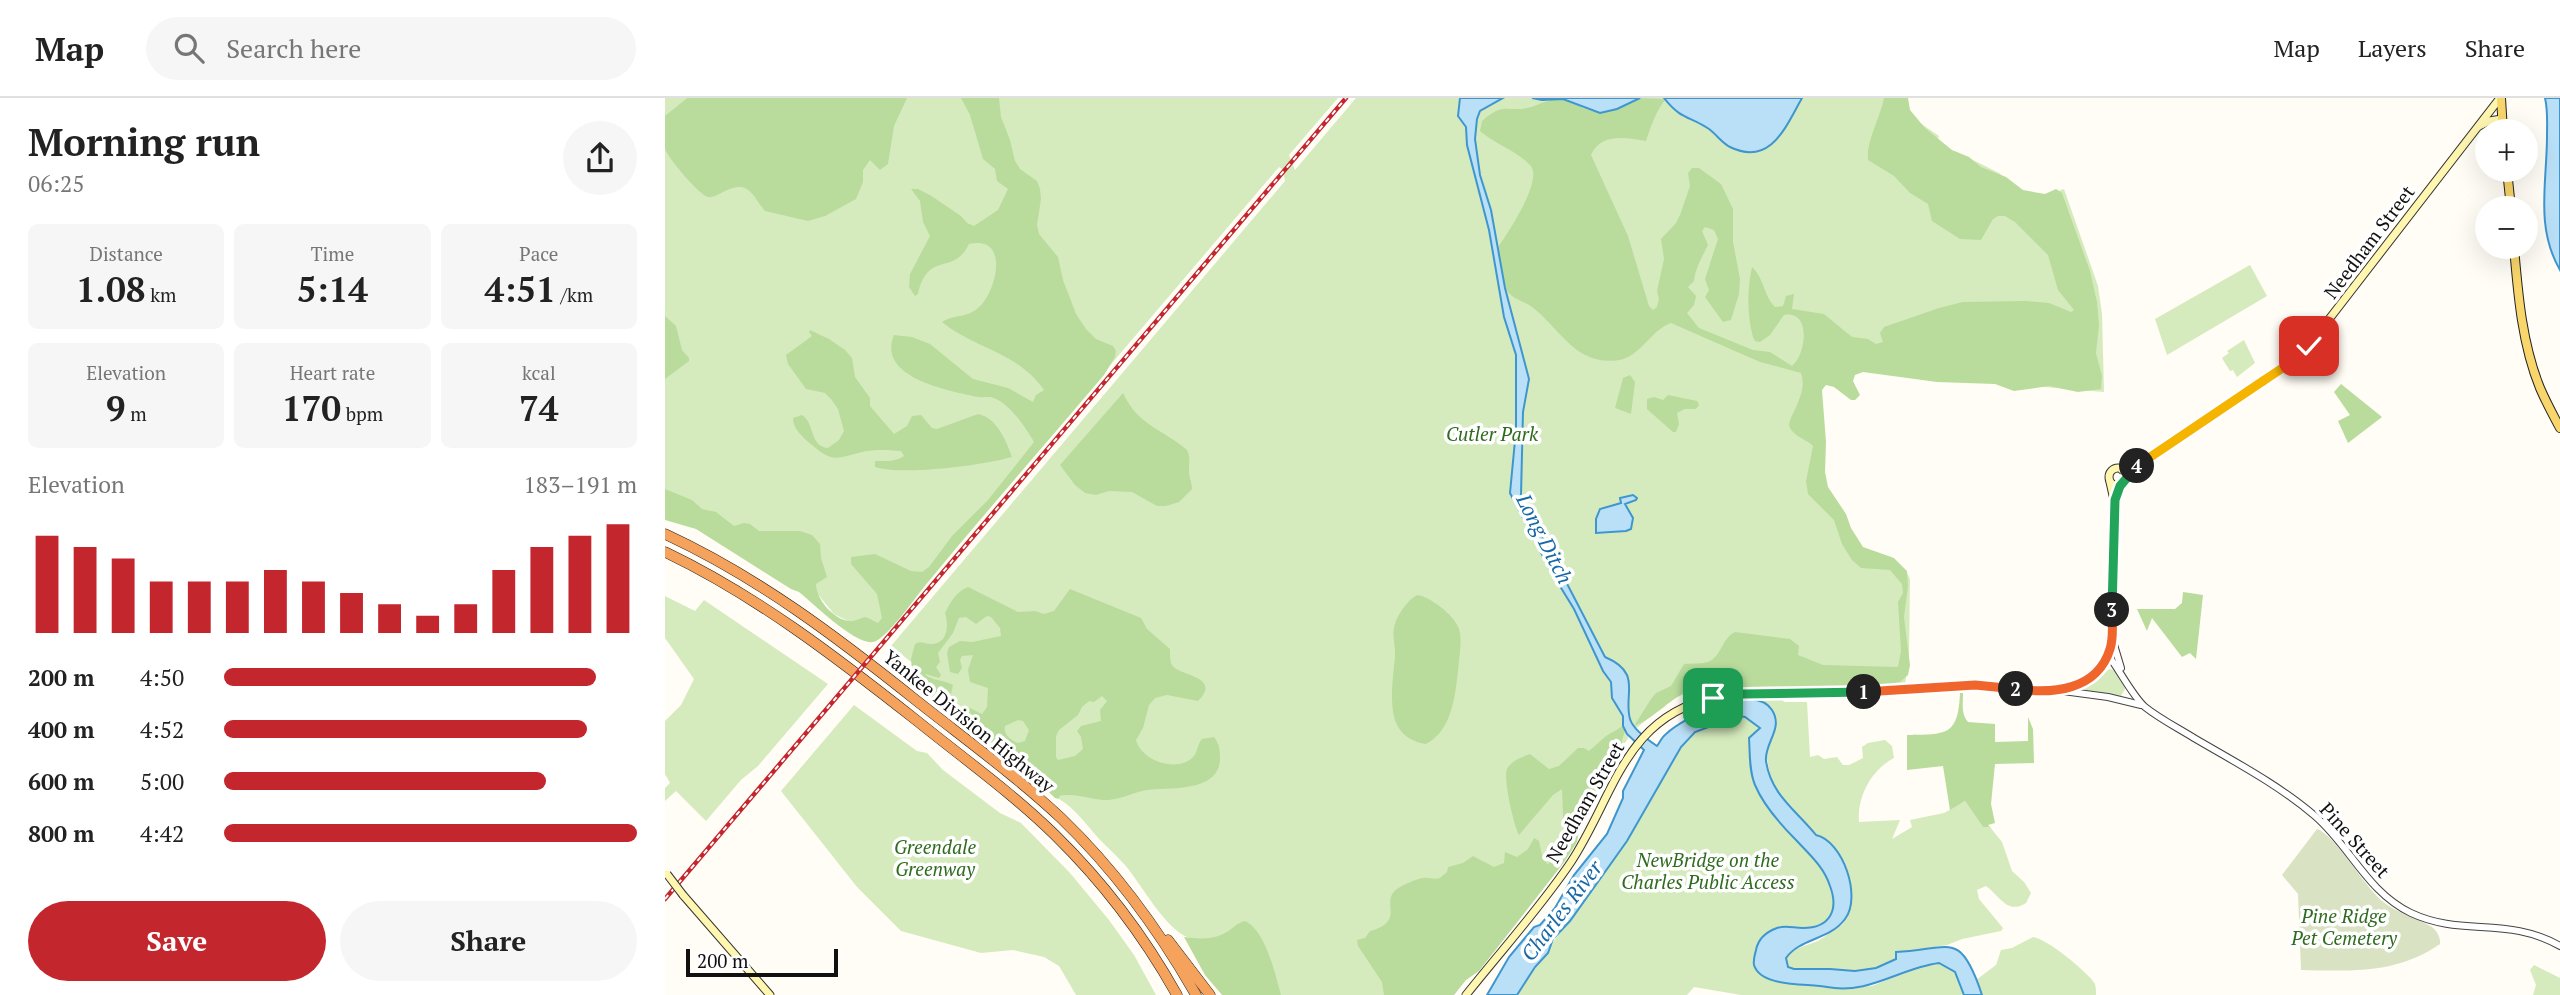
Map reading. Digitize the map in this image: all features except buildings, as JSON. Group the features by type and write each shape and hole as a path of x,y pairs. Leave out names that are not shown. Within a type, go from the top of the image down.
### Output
{"highway":[{"name":"Yankee Division Highway","path":"665,534 737,571 815,622 1011,776 1061,819 1094,852 1152,925 1196,995"},
{"name":"Yankee Division Highway","path":"665,552 732,587 802,632 1034,816 1074,854 1116,903 1149,948 1177,995"},
{"path":"1152,925 1176,947 1210,995"}],"main road":[{"path":"2501,98 2502,119"},
{"name":"Needham Street","path":"2484,119 2501,98"},
{"name":"Needham Street","path":"2122,470 2142,461 2301,354 2475,130"},
{"path":"2515,259 2519,302 2534,370 2560,428"},
{"name":"Needham Street","path":"2126,479 2142,461"},
{"path":"2108,655 2112,638 2115,500 2109,476 2112,471 2122,470 2126,479 2115,500"},
{"path":"2110,482 2120,486"},
{"name":"Needham Street","path":"1466,995 1572,861 1633,748 1665,718 1689,705 1729,695 1897,691 1975,685 2040,692 2061,691 2088,678 2100,668 2108,655"},
{"path":"666,872 770,995"}],"street":[{"name":"Pine Street","path":"2112,638 2124,676"},
{"name":"Pine Street","path":"2108,655 2145,707"},
{"name":"Pine Street","path":"2061,691 2117,699 2145,707 2306,808 2338,839 2377,889 2406,911 2449,925 2496,926 2519,930 2560,946"}],"green space":[{"name":"Cutler Park","path":"665,98 1338,98 1289,155 1295,170 1356,98 1532,98 1585,108 1632,103 1640,98 1664,98 1682,116 1709,129 1731,147 1752,151 1763,149 1779,138 1802,98 1903,98 1907,114 1939,136 1934,152 1956,154 1975,161 1999,173 2018,189 2041,197 2064,189 2098,286 2102,314 2104,392 1808,367 1822,484 1855,547 1906,571 1910,579 1909,657 1905,684 1710,685 1669,701 1633,731 1564,833 1564,841 1552,855 1550,862 1454,995 1238,995 1193,939 1183,935 1164,918 1124,864 1076,813 1059,799 1066,794 964,707 959,714 949,703 950,697 891,646 1285,181 1282,169 1279,167 879,637 834,614 816,592 665,505"},
{"path":"687,98 907,98 894,126 888,164 880,170 870,160 863,170 863,182 856,199 825,216 808,221 765,211 744,188 731,188 708,197 691,183 665,149 665,116"},
{"path":"961,98 999,98 1001,117 1015,161 1020,169 1037,181 1040,189 1037,225 1039,234 1058,257 1063,280 1076,314 1096,339 1113,346 1115,357 1104,375 892,627 879,640 865,641 846,631 799,592 696,529 665,520 665,489 692,500 702,509 716,512 734,526 744,523 759,531 800,531 812,535 820,544 827,577 816,584 822,602 843,619 851,621 866,617 878,623 882,618 877,594 851,564 851,557 875,554 911,571 922,572 929,567 952,536 988,500 1034,442 1017,417 1000,401 992,397 951,391 919,380 905,372 896,362 891,350 894,335 912,337 930,344 973,379 1008,388 1033,402 1036,395 1044,390 1022,367 942,322 972,312 988,296 996,264 990,247 981,243 969,244 956,259 928,272 918,294 915,296 909,287 910,274 930,236 923,222 920,201 911,189 918,189 930,195 974,226 998,210 1008,189 997,181 995,169 983,159 970,115"},
{"path":"1640,98 1666,99 1657,113 1646,141 1615,138 1601,143 1591,155 1628,236 1649,306 1653,310 1659,299 1657,291 1664,259 1661,239 1680,215 1690,186 1688,173 1692,168 1699,168 1721,184 1733,209 1733,242 1740,279 1739,294 1731,320 1723,322 1705,297 1709,290 1705,279 1718,239 1714,230 1705,227 1702,231 1708,245 1697,267 1694,281 1688,287 1696,296 1694,305 1687,313 1699,328 1753,350 1770,352 1792,366 1801,353 1803,344 1803,326 1799,319 1793,315 1784,315 1770,335 1760,342 1753,337 1748,302 1752,267 1775,307 1783,306 1786,296 1794,294 1792,309 1824,314 1852,337 1868,339 1876,344 1883,342 1880,333 1884,327 1963,302 2026,301 2049,303 2071,312 2074,310 2058,290 2048,255 2015,222 2005,216 1998,216 1993,219 1981,240 1960,239 1932,221 1928,204 1910,193 1894,176 1868,160 1869,146 1884,98 1908,98 1910,110 1925,128 1952,150 1969,157 1981,167 2006,177 2023,190 2045,194 2056,189 2062,193 2090,271 2097,302 2099,325 2096,353 2102,376 2101,389 2078,392 2049,386 2014,391 1995,384 1937,382 1863,372 1855,375 1853,381 1860,395 1855,400 1851,400 1834,387 1826,385 1822,390 1828,487 1863,547 1894,558 1907,571 1904,617 1910,665 1908,675 1900,682 1858,686 1698,688 1686,692 1634,726 1651,699 1656,693 1671,686 1684,664 1710,661 1735,632 1790,639 1799,646 1798,655 1823,665 1898,667 1901,651 1898,602 1903,593 1902,584 1890,570 1861,568 1852,560 1842,544 1834,520 1808,494 1806,481 1813,446 1794,433 1789,424 1802,390 1801,373 1760,362 1671,323 1657,331 1626,358 1604,361 1591,358 1570,344 1532,307 1508,293 1501,274 1498,247 1523,206 1533,172 1525,160 1480,131 1482,121 1500,110 1527,108 1558,99 1598,112 1620,108"},
{"path":"2250,265 2267,296 2167,355 2155,319"},
{"path":"665,316 676,326 682,350 689,361 665,379"},
{"path":"810,330 829,339 852,358 855,377 870,398 870,406 894,434 907,426 912,416 921,415 932,428 937,429 978,414 996,425 1012,457 963,466 904,470 875,467 875,461 894,460 904,456 901,451 872,450 838,458 822,453 799,433 793,418 802,415 809,423 818,443 828,448 839,440 844,431 838,409 825,393 806,389 788,364 786,355 812,336"},
{"path":"2244,340 2255,363 2237,377 2222,358 2229,353 2227,351"},
{"path":"1630,375 1635,382 1631,414 1615,408 1623,378"},
{"path":"2341,384 2382,417 2348,443 2338,421 2350,415 2334,392"},
{"path":"1123,393 1136,413 1187,450 1192,489 1179,502 1157,506 1132,492 1109,491 1096,495 1085,493 1075,485 1060,465"},
{"path":"1668,395 1697,401 1699,405 1696,409 1685,409 1677,413 1679,424 1676,432 1647,409 1647,399 1654,397 1663,400"},
{"path":"968,587 1018,612 1035,611 1044,614 1054,611 1070,589 1141,618 1147,629 1170,649 1172,665 1197,678 1205,686 1198,701 1167,695 1155,698 1149,705 1143,728 1136,740 1139,747 1151,758 1177,764 1192,758 1202,739 1214,737 1220,758 1218,769 1212,777 1192,786 1147,790 1109,800 1071,795 1055,798 983,734 963,724 913,682 911,659 915,644 941,641 947,628 945,613 954,597","holes":["987,616 1000,628 1001,636 972,642 960,641 949,647 947,653 950,672 958,674 962,668 962,656 973,655 968,670 970,682 988,688 987,707 982,714 966,706 959,714 949,702 953,685 925,674 939,678 941,675 936,667 940,662 938,653 953,633 959,618 966,617 976,624","1102,696 1107,701 1100,710 1101,721 1081,726 1077,731 1083,749 1075,756 1058,760 1056,736 1059,730 1078,715 1089,701 1094,702","1018,720 1023,721 1029,730 1025,741 1018,743 1010,739 1006,735 1005,726"]},
{"path":"2183,592 2203,595 2196,659 2190,653 2182,657 2152,618 2147,631 2137,609 2175,609 2182,603"},
{"path":"1418,595 1448,613 1459,629 1460,637 1457,684 1452,708 1443,729 1426,744 1413,740 1401,731 1396,723 1392,699 1394,628 1404,607"},
{"path":"665,596 695,611 704,600 828,684 758,766 741,780 706,821 676,791 665,801 665,788 670,783 665,774 665,721 681,705 694,679 665,638"},
{"path":"2110,669 2118,674 2123,683 2125,689 2121,696 2085,691 2086,685"},
{"path":"1960,693 1963,693 1963,712 1968,722 1995,724 1995,742 2028,741 2028,717 2033,729 2034,763 1995,764 1991,804 1995,823 1988,825 1990,827 1983,827 1965,801 1950,810 1943,766 1907,770 1907,735 1940,733 1947,730 1956,718"},
{"path":"1782,699 1784,702 1807,702 1810,757 1837,757 1843,765 1849,765 1863,758 1862,747 1868,743 1885,740 1892,746 1894,758 1872,777 1863,794 1859,822 1900,820 1892,839 1912,827 1910,820 1944,813 1965,801 1983,827 1990,827 2002,842 2012,871 2031,893 2026,903 2014,907 2004,903 1986,886 1977,890 1979,899 2003,928 2001,931 1947,945 1902,952 1887,966 1867,971 1806,971 1788,967 1786,958 1793,950 1818,941 1843,924 1850,907 1849,882 1843,862 1793,813 1775,789 1770,774 1766,754 1776,726 1760,700"},
{"name":"Greendale Greenway","path":"854,705 917,751 927,753 943,770 1000,813 1021,823 1070,873 1109,920 1134,955 1156,995 1076,995 1059,966 1044,957 1013,950 981,953 901,931 857,887 781,791"},
{"name":"NewBridge on the Charles Public Access","path":"1738,716 1752,720 1760,728 1749,738 1752,774 1758,792 1783,825 1814,857 1828,880 1834,904 1833,911 1824,923 1811,927 1778,927 1769,931 1757,943 1754,958 1769,979 1839,989 1872,986 1920,967 1939,963 1955,972 1964,995 1741,995 1694,987 1687,995 1517,995 1626,843 1680,747 1699,730"},
{"path":"1623,726 1625,731 1622,751 1580,824 1577,842 1479,971 1466,980 1454,995 1384,995 1382,982 1358,946 1357,940 1365,938 1370,931 1387,922 1392,894 1399,887 1417,880 1440,878 1447,872 1448,867 1463,863 1473,856 1494,867 1504,863 1505,852 1517,857 1528,849 1534,838 1539,841 1543,860 1548,864 1564,841 1562,789 1553,795 1519,835 1508,792 1507,769 1520,758 1530,754 1549,769 1559,766 1578,748 1589,751"},
{"name":"Pine Ridge Pet Cemetery","path":"2317,829 2340,850 2374,894 2394,909 2432,927 2439,936 2440,944 2424,954 2391,966 2356,970 2301,970 2298,894 2282,875"},
{"path":"1245,921 1264,943 1281,995 1222,995 1205,975 1184,937 1215,937"},
{"path":"2033,937 2057,950 2084,972 2095,984 2096,995 1982,995 1976,980 1996,965 2001,950 2012,948"},
{"path":"2534,965 2560,978 2560,995 2533,995 2536,985 2530,970"}],"water":[{"name":"Charles River","path":"1460,98 1503,98 1480,111 1475,139 1480,175 1491,210 1505,288 1529,379 1523,412 1521,495 1605,657 1617,663 1628,677 1628,710 1634,727 1657,746 1675,727 1719,705 1735,701 1763,702 1772,710 1776,723 1766,754 1773,783 1785,801 1816,835 1826,839 1842,858 1850,884 1850,909 1845,919 1831,931 1792,951 1786,958 1788,967 1855,971 1876,968 1896,959 1896,952 1951,948 1959,951 1967,960 1982,995 1964,995 1955,972 1939,963 1871,984 1842,988 1775,981 1758,972 1754,959 1763,936 1780,927 1803,928 1820,925 1833,910 1833,895 1820,867 1779,821 1758,792 1750,762 1749,738 1760,728 1745,717 1738,716 1695,732 1681,747 1627,841 1570,921 1553,939 1548,953 1535,967 1517,995 1487,995 1509,957 1534,927 1540,925 1555,908 1574,875 1607,834 1623,798 1623,791 1644,750 1627,734 1623,726 1623,716 1612,698 1611,682 1510,493 1516,430 1516,355 1504,317 1489,230 1467,145 1466,127 1458,116"},
{"path":"1532,98 1640,98 1617,109 1600,113 1563,99"},
{"path":"1664,98 1802,98 1783,131 1767,148 1744,152 1727,145 1709,129 1676,110"},
{"path":"2545,98 2560,98 2560,270 2547,238 2545,221"},
{"path":"1633,495 1636,500 1625,504 1633,518 1631,529 1596,533 1596,519 1600,509 1621,503 1620,498"}],"railway":[{"path":"665,899 1346,98"}],"route":[{"path":"1713,698 1743,694 1897,691 1975,685 2057,692 2085,681 2102,666 2111,642 2115,500 2120,486 2142,461 2288,365 2309,346"}],"water label":[{"name":"Long Ditch","path":"1544,539"}]}
